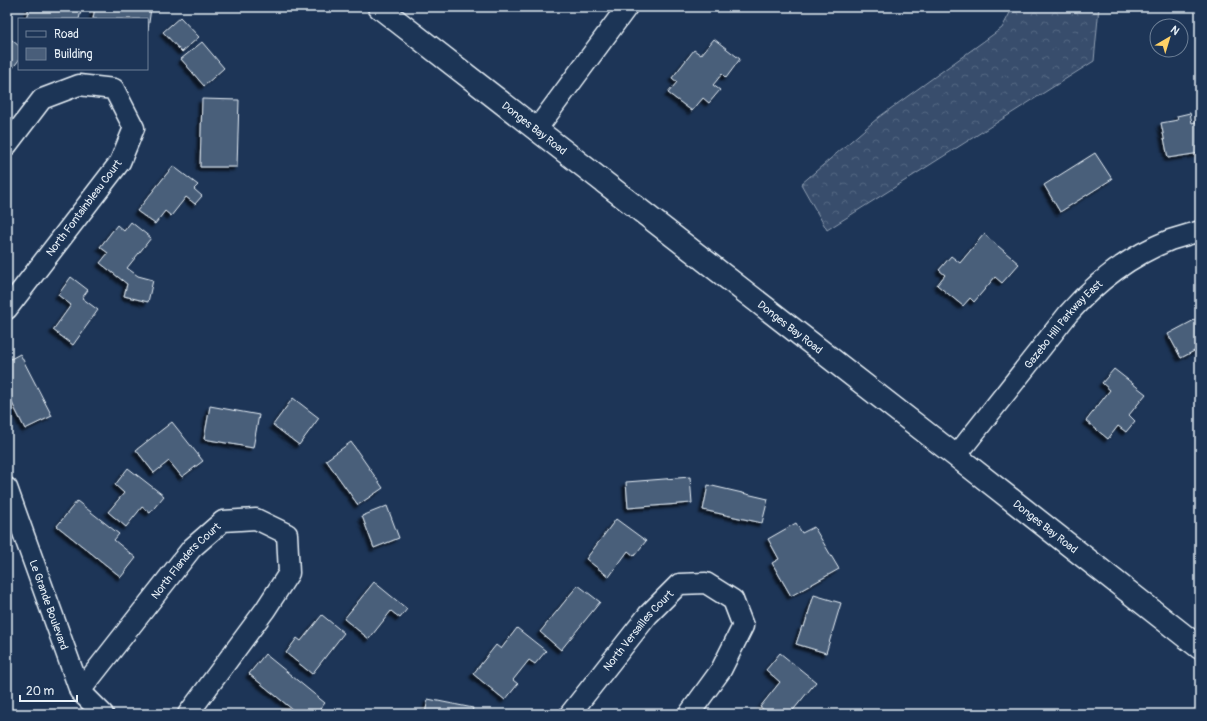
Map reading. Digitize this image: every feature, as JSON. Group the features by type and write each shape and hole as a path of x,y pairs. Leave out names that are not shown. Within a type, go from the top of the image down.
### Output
{"street":[{"name":"Donges Bay Road","path":"379,7 1200,648"},
{"path":"536,130 627,7"},
{"name":"North Fontainbleau Court","path":"7,145 42,99 79,85 114,89 134,128 120,162 7,309"},
{"name":"Gazebo Hill Parkway East","path":"956,456 1083,297 1126,262 1170,240 1200,231"},
{"name":"Le Grande Boulevard","path":"7,488 80,691 103,714"},
{"name":"North Flanders Court","path":"80,691 192,548 223,522 256,519 287,534 289,573 265,610 188,714"},
{"name":"North Versailles Court","path":"570,714 648,615 679,584 706,583 733,600 743,626 722,670 689,714"}],"green space":[{"path":"1013,7 1099,7 1094,61 827,230 801,184 879,117 1002,28"}],"building":[{"path":"29,7 82,7 79,18 26,18"},
{"path":"95,7 151,8 148,30 148,18 93,18"},
{"path":"180,17 199,37 182,52 163,32"},
{"path":"7,36 18,45 18,61 7,75"},
{"path":"714,39 740,59 726,78 722,74 713,85 720,90 709,103 703,98 692,111 668,93 677,82 672,78 694,50 701,55"},
{"path":"202,42 224,68 204,86 181,59"},
{"path":"202,99 239,100 237,167 200,167"},
{"path":"1190,113 1192,123 1199,121 1198,115 1200,115 1200,153 1168,158 1161,123 1178,120 1177,116"},
{"path":"1095,153 1112,179 1060,212 1044,185"},
{"path":"173,166 198,185 194,189 202,196 195,204 186,197 171,216 165,211 155,224 137,211"},
{"path":"131,222 151,238 127,268 138,276 153,280 148,302 124,296 127,284 100,263 108,253 100,247 117,225 124,231"},
{"path":"984,234 1019,264 1002,283 995,277 974,302 970,298 963,306 937,285 945,275 939,270 951,256 960,263"},
{"path":"71,277 88,290 82,298 98,310 73,345 53,330 71,305 58,295"},
{"path":"1200,317 1200,353 1198,349 1181,358 1168,334"},
{"path":"20,354 52,416 25,429 7,393 7,361"},
{"path":"1114,369 1146,394 1129,415 1135,421 1126,432 1118,426 1108,439 1086,421 1110,390 1102,383"},
{"path":"293,398 319,418 299,445 273,425"},
{"path":"210,406 259,415 253,448 204,439"},
{"path":"172,422 203,461 182,477 169,461 154,473 136,450"},
{"path":"351,442 383,488 358,505 326,460"},
{"path":"128,468 164,496 150,513 142,507 126,527 108,512 124,493 115,485"},
{"path":"690,477 692,503 628,508 626,482"},
{"path":"708,485 768,499 762,523 703,510"},
{"path":"77,501 119,534 114,540 136,558 121,577 57,526"},
{"path":"387,506 399,538 374,548 362,516"},
{"path":"616,519 646,541 634,556 628,551 609,577 586,559"},
{"path":"796,523 802,533 814,527 839,569 791,596 772,563 779,559 768,539"},
{"path":"374,582 407,609 400,618 391,611 369,639 344,619"},
{"path":"578,585 600,602 561,650 540,632"},
{"path":"814,595 841,603 826,653 796,644 802,626 804,627"},
{"path":"322,615 344,633 312,674 286,653 297,638 301,641"},
{"path":"517,628 546,651 535,664 529,660 513,680 518,684 505,700 473,674 496,645 501,649"},
{"path":"780,653 816,682 790,714 770,714 760,707 780,682 766,670"},
{"path":"265,654 325,703 316,714 298,714 249,674"},
{"path":"428,699 473,708 472,713 475,714 425,714"}]}
